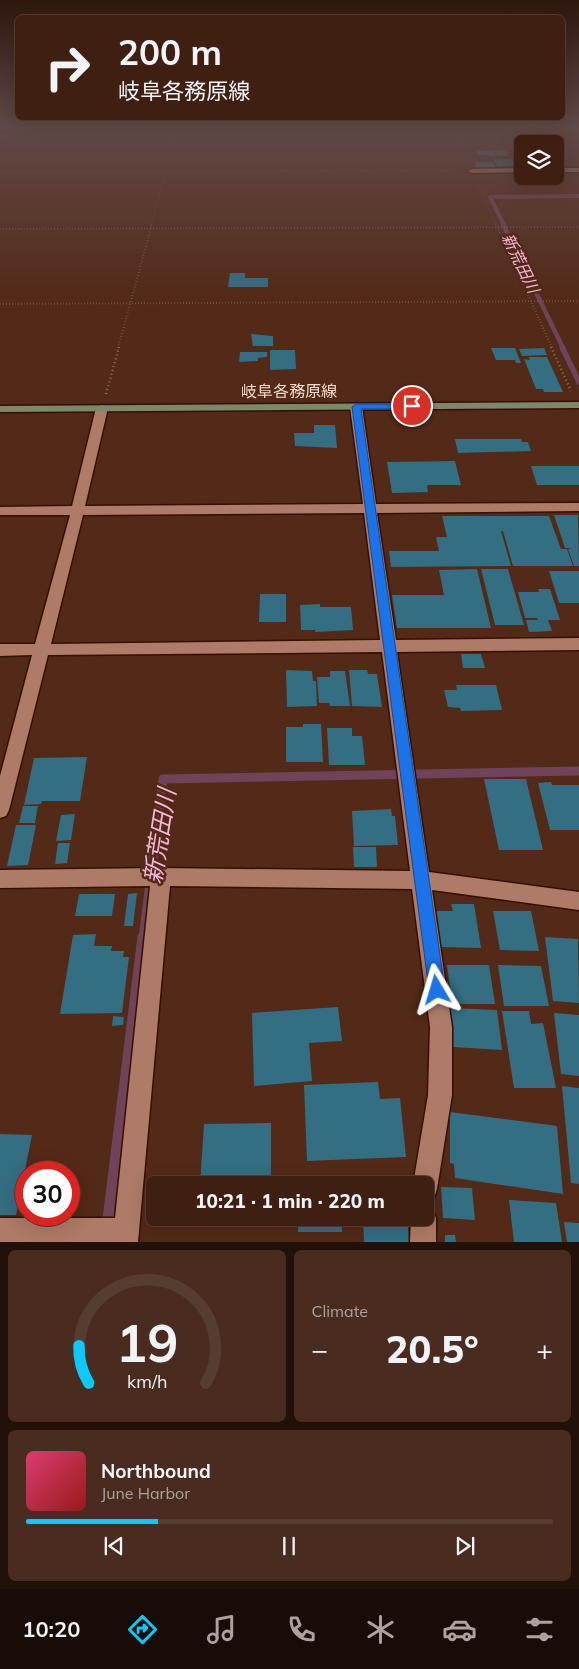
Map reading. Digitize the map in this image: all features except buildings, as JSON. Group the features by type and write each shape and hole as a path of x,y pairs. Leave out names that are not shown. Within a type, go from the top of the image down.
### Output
{"main road":[{"name":"岐阜各務原線","path":"0,409 579,406"}],"street":[{"path":"356,407 372,508 388,646 423,880 441,1027 440,1095 427,1176"},
{"path":"0,810 78,510 102,408"},
{"path":"0,511 579,507"},
{"path":"0,650 579,644"},
{"path":"0,1232 78,1231 124,1235 160,877"},
{"path":"0,879 160,877 423,880 579,901"},
{"path":"423,1226 423,1242"}],"path":[{"path":"102,408 163,185"},
{"path":"498,227 579,406"},
{"path":"0,229 579,227"},
{"path":"0,304 579,301"}],"waterway":[{"name":"新荒田川","path":"504,225 490,197 579,196"},
{"name":"新荒田川","path":"503,224 563,348"},
{"name":"新荒田川","path":"562,347 579,382"},
{"name":"新荒田川","path":"143,938 163,779 579,771"},
{"name":"新荒田川","path":"107,1227 143,937"}],"route":[{"path":"412,406 356,407 372,508 388,646 423,880 437,990"}]}
